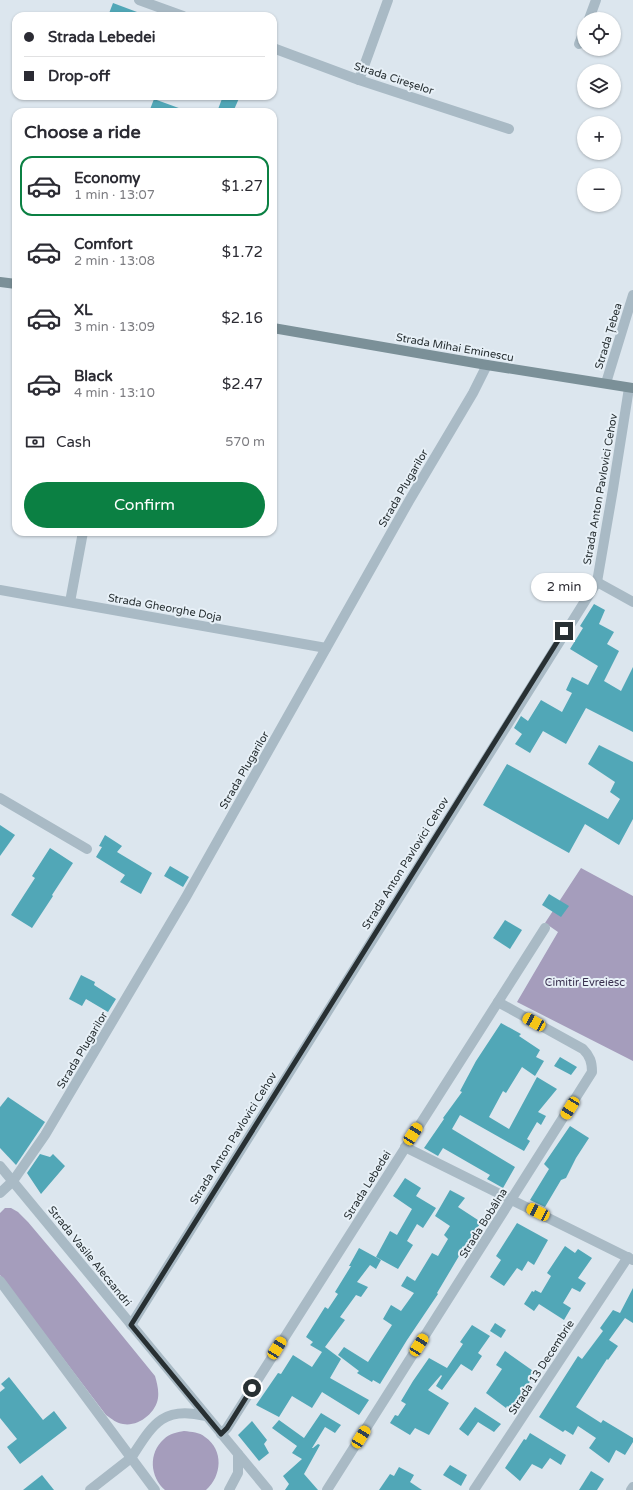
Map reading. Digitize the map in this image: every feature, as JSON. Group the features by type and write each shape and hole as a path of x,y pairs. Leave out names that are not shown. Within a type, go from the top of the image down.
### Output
{"main road":[{"path":"0,282 12,284"},
{"name":"Strada Mihai Eminescu","path":"277,329 631,388"}],"street":[{"path":"139,0 172,12"},
{"path":"359,80 388,0"},
{"path":"592,12 596,0"},
{"name":"Strada Cireșelor","path":"277,49 359,80 508,129"},
{"name":"Strada Țebea","path":"606,384 633,295"},
{"name":"Strada Plugarilor","path":"0,1194 13,1181 45,1135 143,969 209,856 409,501 473,393 487,365"},
{"name":"Strada Anton Pavlovici Cehov","path":"131,1325 597,582 631,388"},
{"path":"70,602 82,536"},
{"path":"597,582 633,602"},
{"name":"Strada Gheorghe Doja","path":"0,590 326,648"},
{"path":"0,798 87,849"},
{"name":"Strada Lebedei","path":"221,1434 227,1428 545,928"},
{"name":"Strada Bobâlna","path":"327,1490 592,1072 592,1062 583,1049 498,1002"},
{"path":"405,1147 630,1258"},
{"name":"Strada Vasile Alecsandri","path":"0,1166 268,1490"},
{"name":"Strada 13 Decembrie","path":"474,1490 630,1258"},
{"path":"0,1281 154,1490"},
{"path":"90,1490 131,1458 151,1428 163,1418 175,1414 192,1413 206,1416"},
{"path":"229,1490 238,1473 238,1454"}],"green space":[{"name":"Cimitir Evreiesc","path":"581,868 633,896 633,1061 517,1002 558,932 545,923"},
{"path":"5,1208 11,1208 18,1212 28,1222 155,1376 158,1389 157,1404 145,1418 135,1423 123,1424 116,1422 106,1415 0,1275 0,1213"},
{"path":"184,1431 195,1432 203,1435 211,1442 218,1456 218,1471 215,1478 206,1490 165,1490 156,1479 153,1465 155,1451 168,1436"}],"building":[{"path":"113,3 137,12 110,12"},
{"path":"154,100 157,100 179,108 151,108"},
{"path":"222,100 238,100 235,108 218,108"},
{"path":"594,604 605,610 599,624 614,632 607,644 619,651 604,681 621,691 633,667 633,732 586,708 566,744 543,731 530,753 515,744 522,734 514,728 521,716 528,721 541,700 562,712 572,693 566,690 572,677 588,685 598,666 570,649 583,628 580,626"},
{"path":"599,745 633,762 633,819 619,845 585,824 569,853 483,805 507,764 608,819 620,799 610,792 615,782 588,764"},
{"path":"0,825 15,835 0,856"},
{"path":"105,835 122,846 117,852 152,873 141,894 120,882 125,875 96,857 102,847 99,846"},
{"path":"50,848 73,863 32,928 11,915 35,878 32,876"},
{"path":"170,866 189,877 183,887 164,876"},
{"path":"549,894 569,906 561,917 542,905"},
{"path":"505,920 522,930 510,949 493,938"},
{"path":"81,975 95,982 94,985 116,999 108,1012 86,999 82,1006 69,999"},
{"path":"501,1023 521,1034 519,1036 540,1050 536,1057 544,1061 535,1076 522,1067 506,1093 503,1091 489,1117 509,1129 537,1077 557,1089 538,1112 546,1116 541,1125 537,1122 527,1139 530,1141 524,1151 460,1115 452,1129 515,1167 503,1188 487,1179 490,1175 443,1148 438,1156 424,1148 462,1092 460,1091 476,1061"},
{"path":"560,1057 577,1067 571,1075 554,1066"},
{"path":"8,1097 45,1122 16,1165 0,1148 0,1107"},
{"path":"570,1126 589,1138 576,1158 566,1178 561,1180 545,1207 530,1200 549,1169 544,1164"},
{"path":"40,1154 50,1157 53,1154 65,1166 41,1194 27,1173"},
{"path":"405,1178 421,1188 416,1196 436,1208 423,1228 417,1224 407,1241 413,1245 398,1269 376,1257 390,1231 397,1235 412,1209 393,1196"},
{"path":"450,1190 465,1198 458,1207 481,1222 459,1256 437,1293 438,1294 380,1384 373,1380 372,1382 357,1373 359,1371 338,1355 344,1347 368,1362 392,1325 383,1319 391,1305 401,1311 414,1293 401,1286 407,1276 415,1281 432,1253 438,1256 448,1239 444,1235 450,1226 435,1216"},
{"path":"517,1223 548,1240 534,1265 528,1261 522,1271 517,1268 504,1286 490,1277 501,1260 496,1256"},
{"path":"565,1246 575,1253 578,1249 592,1258 578,1278 586,1283 580,1292 572,1288 563,1303 571,1308 564,1320 539,1304 534,1311 524,1304 532,1291 534,1292 535,1290 541,1293 551,1276 547,1273"},
{"path":"359,1248 381,1260 376,1269 370,1265 357,1282 368,1287 361,1297 356,1295 340,1317 345,1320 325,1347 341,1359 330,1378 369,1400 359,1415 322,1392 312,1408 292,1396 279,1417 256,1405 278,1373 281,1374 293,1355 312,1367 322,1352 310,1345 313,1342 306,1337 325,1307 328,1309 338,1294 335,1292 351,1266 349,1266"},
{"path":"633,1288 633,1323 625,1318 609,1340 618,1346 608,1360 607,1359 576,1407 601,1423 603,1420 633,1438 633,1442 625,1455 616,1450 609,1463 589,1448 596,1438 578,1426 573,1435 565,1430 563,1432 539,1417 578,1356 582,1359 603,1331 600,1328 613,1310 620,1313"},
{"path":"495,1323 506,1330 501,1338 490,1331"},
{"path":"472,1325 490,1336 478,1353 482,1356 472,1371 461,1364 442,1390 436,1386 442,1376 441,1375 428,1390 449,1403 429,1435 415,1428 410,1435 390,1423 395,1415 398,1416 406,1404 401,1401 429,1358 447,1368 463,1344 460,1342"},
{"path":"505,1351 536,1373 511,1409 507,1406 506,1408 486,1393 502,1369 496,1365"},
{"path":"9,1377 43,1420 54,1411 67,1428 20,1464 7,1447 17,1439 0,1418 0,1392 5,1388 1,1384"},
{"path":"475,1407 501,1424 494,1432 478,1422 468,1436 459,1429"},
{"path":"321,1413 341,1425 335,1433 325,1427 312,1448 318,1444 320,1445 304,1474 318,1490 285,1490 289,1484 283,1476 302,1459 292,1453 297,1446 272,1428 279,1420 304,1438"},
{"path":"252,1421 267,1440 264,1444 269,1453 259,1461 238,1435"},
{"path":"530,1433 566,1455 561,1465 550,1458 542,1469 532,1464 520,1481 505,1468 524,1439 526,1440"},
{"path":"450,1465 467,1475 461,1486 443,1475"},
{"path":"399,1467 414,1475 410,1482 422,1490 379,1490 390,1474 394,1476"},
{"path":"591,1471 604,1479 597,1490 579,1490"},
{"path":"42,1475 54,1490 23,1490"}],"route":[{"path":"252,1388 227,1428 221,1434 131,1325 564,631"}]}
